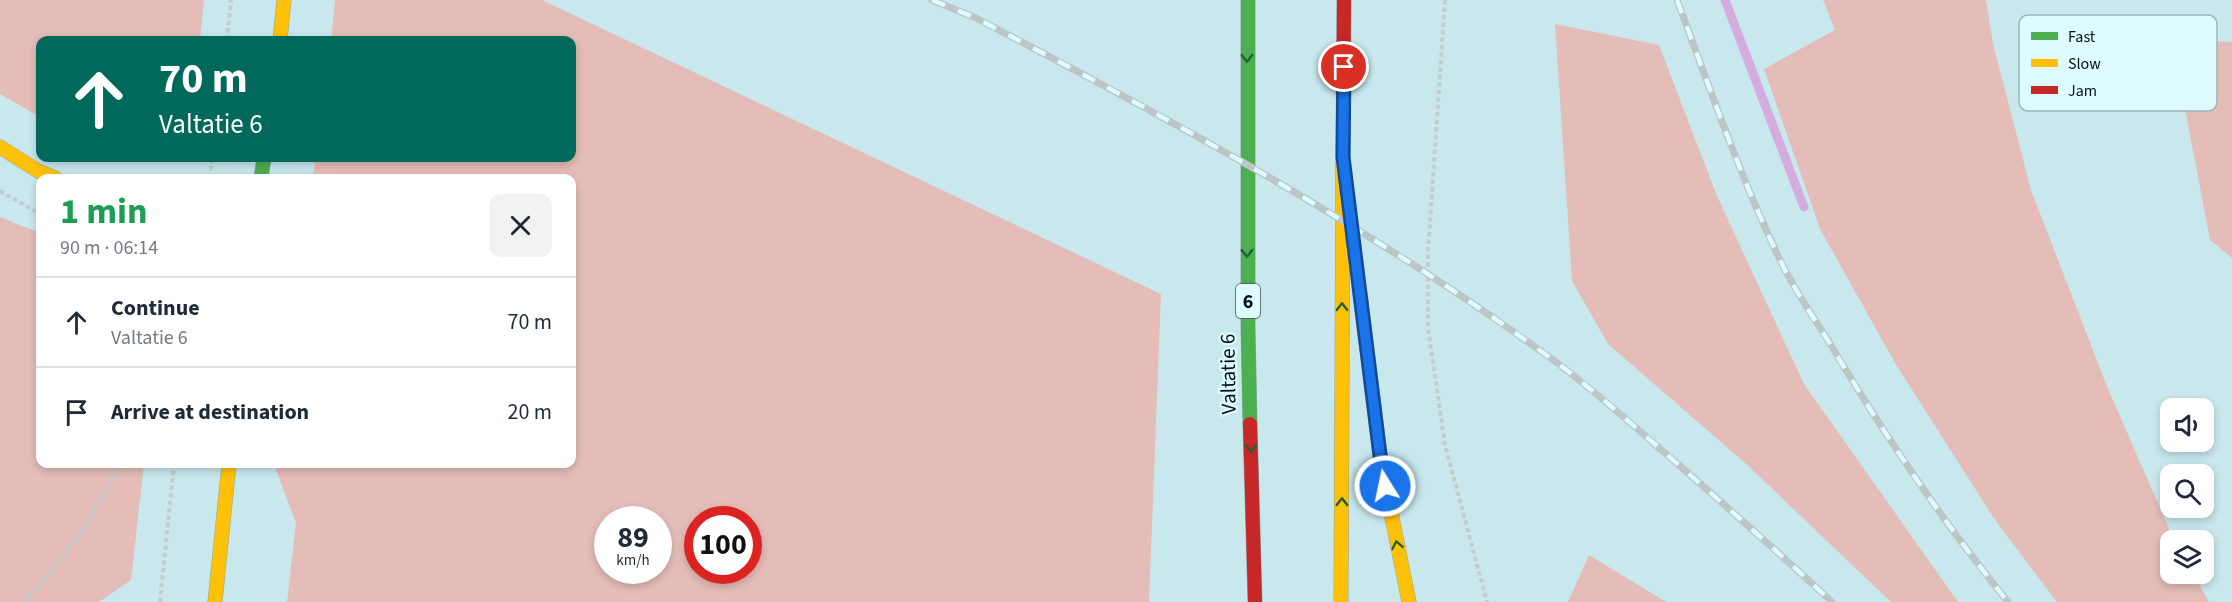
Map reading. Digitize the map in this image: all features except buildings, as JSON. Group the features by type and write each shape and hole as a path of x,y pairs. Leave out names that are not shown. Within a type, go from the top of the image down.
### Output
{"main road":[{"path":"280,36 284,0"},
{"name":"Valtatie 6","path":"1248,0 1248,328 1255,602"},
{"path":"1341,602 1344,0"},
{"path":"0,147 45,174"},
{"path":"1343,157 1381,463 1409,602"},
{"path":"215,602 229,468"}],"path":[{"path":"227,36 231,0"},
{"path":"1445,0 1428,253 1428,328 1445,445 1487,602"},
{"path":"0,191 36,212"},
{"path":"24,602 59,562 90,518 115,474 123,468"},
{"path":"160,602 174,468"}],"shaded area":[{"path":"0,0 204,0 200,36 36,36 36,115 0,94"},
{"path":"335,0 542,0 1161,294 1149,602 287,602 296,523 275,468 576,468 576,174 313,174 315,162 576,162 576,36 331,36"},
{"path":"1823,0 1986,0 1993,44 2031,190 2106,384 2160,508 2160,518 2164,518 2170,530 2160,530 2160,584 2199,584 2209,602 2057,602 1995,520 1895,363 1820,229 1764,69 1835,30"},
{"path":"1555,24 1659,45 1717,196 1804,384 1958,602 1891,602 1745,463 1608,344 1572,281"},
{"path":"2217,41 2232,42 2232,258 2210,240 2185,111 2217,111"},
{"path":"0,217 36,231 36,468 144,468 131,580 99,602 0,602"},
{"path":"1589,555 1666,602 1568,602"}],"waterway":[{"path":"1725,0 1804,207"}],"railway":[{"path":"932,0 976,18 1199,137 1345,222 1487,313 1556,362 1600,397 1832,602"},
{"path":"1677,0 1739,165 1787,274 1896,449 1961,542 2008,602"}],"traffic: fast":[{"path":"1248,0 1250,424"},
{"path":"262,174 263,162"}],"traffic: slow":[{"path":"280,36 284,0"},
{"path":"1341,602 1343,146"},
{"path":"0,147 45,174"},
{"path":"1360,293 1381,463 1409,602"},
{"path":"215,602 229,468"}],"traffic: jam":[{"path":"1343,146 1344,0"},
{"path":"1250,424 1255,602"}],"route":[{"path":"1344,67 1343,157 1385,486"}]}
